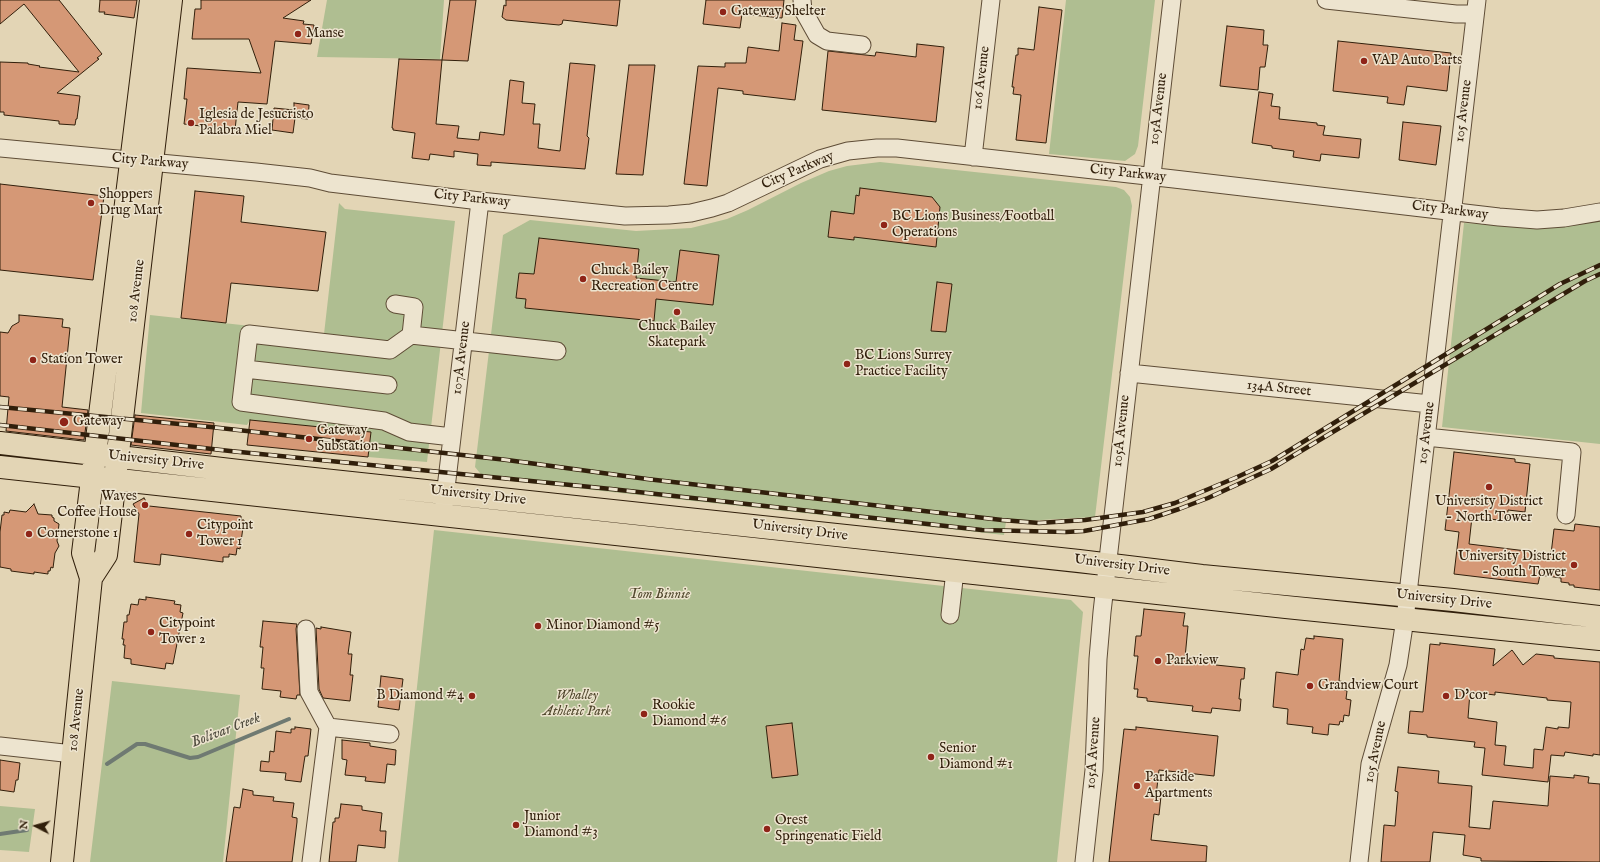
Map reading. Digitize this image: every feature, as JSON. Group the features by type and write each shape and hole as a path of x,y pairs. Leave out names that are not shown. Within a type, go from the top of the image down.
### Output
{"main road":[{"name":"108 Avenue","path":"62,862 91,578 83,553 151,0"},
{"name":"108 Avenue","path":"91,578 106,555 171,0"},
{"name":"University Drive","path":"0,443 446,493 1107,564 1202,576 1600,617"},
{"name":"University Drive","path":"0,466 955,571 1600,639"}],"street":[{"path":"802,0 803,10 817,35 827,41 862,45"},
{"name":"106 Avenue","path":"973,157 991,0"},
{"name":"105A Avenue","path":"1084,862 1094,770 1098,659 1107,564 1172,0"},
{"path":"1326,0 1456,14 1476,7"},
{"name":"105 Avenue","path":"1359,862 1370,764 1398,665 1405,619 1476,7"},
{"name":"City Parkway","path":"0,148 310,178 330,183 480,201 625,216 691,213 728,203 807,164 848,151 870,148 897,148 1151,176 1452,212 1536,220 1564,218 1600,212"},
{"name":"107A Avenue","path":"443,515 480,201"},
{"path":"395,304 414,307 411,335"},
{"path":"452,437 409,432 384,421 241,402 249,334 390,350 411,335 558,351"},
{"path":"245,368 388,385"},
{"name":"134A Street","path":"1129,373 1430,404"},
{"path":"1426,437 1572,452 1566,515"},
{"path":"950,615 955,571"},
{"path":"306,629 309,692 328,727 311,862"},
{"path":"328,727 390,734"},
{"path":"0,746 73,754"}],"green space":[{"path":"327,0 444,0 440,59 317,57"},
{"path":"1066,0 1155,0 1138,146 1135,154 1125,161 1049,154"},
{"path":"880,162 1116,187 1124,190 1130,197 1132,206 1095,517 1006,522 1004,535 484,478 475,467 503,235 530,220 636,231 691,228 727,219 829,171 847,166"},
{"path":"339,203 345,209 455,221 427,462 368,457 371,432 250,420 247,425 141,413 150,315 324,334"},
{"path":"1600,220 1600,444 1442,427 1464,223 1538,227"},
{"name":"Whalley Athletic Park","path":"434,530 1071,600 1083,612 1057,862 398,862"},
{"path":"112,681 240,695 223,862 90,862"},
{"path":"0,806 35,809 29,852 0,850"}],"building":[{"path":"0,0 59,0 102,54 97,58 99,59 57,93 80,96 75,125 59,124 59,121 4,115 4,112 0,112 0,62 28,63 40,66 39,67 79,72 24,4 0,24"},
{"path":"100,0 137,0 134,18 99,12"},
{"path":"201,0 311,0 283,18 304,21 303,24 314,25 311,44 275,41 267,104 238,102 235,130 184,124 187,99 184,99 187,68 261,73 249,39 192,39 195,9 201,9"},
{"path":"450,0 476,0 468,61 442,60"},
{"path":"506,0 620,0 617,26 563,20 562,24 559,25 506,20 502,17 504,5 506,6"},
{"path":"706,0 784,0 782,18 742,14 740,28 703,24"},
{"path":"1039,7 1062,10 1046,143 1016,140 1021,95 1013,94 1014,87 1012,87 1018,48 1034,50"},
{"path":"782,23 796,25 794,40 803,41 795,100 743,94 743,91 718,88 707,186 684,184 698,66 725,67 725,63 746,63 748,47 779,51"},
{"path":"1227,26 1264,30 1263,45 1268,45 1265,67 1260,67 1258,90 1220,86"},
{"path":"1338,41 1451,53 1447,91 1407,86 1404,105 1387,103 1388,97 1333,91"},
{"path":"917,44 944,47 936,122 822,110 828,51 875,56 876,52 916,57"},
{"path":"399,59 442,60 436,124 459,126 457,138 479,140 480,132 504,135 510,80 524,82 522,103 535,104 533,124 540,124 538,148 560,151 570,63 595,65 585,169 491,162 491,166 477,165 478,154 454,151 454,157 430,154 429,160 412,158 415,133 393,130 392,128"},
{"path":"629,65 655,65 643,175 616,174"},
{"path":"1259,92 1273,94 1271,106 1280,107 1279,119 1317,123 1317,125 1325,126 1323,135 1361,139 1359,158 1321,154 1320,161 1293,157 1294,151 1252,143"},
{"path":"294,103 309,105 308,119 295,118 293,133 272,130 274,108 294,110"},
{"path":"1403,122 1441,126 1436,165 1399,160"},
{"path":"0,184 104,196 93,280 0,270"},
{"name":"BC Lions Business/Football Operations","path":"860,188 932,197 940,207 936,247 854,237 854,240 828,237 831,211 854,214 856,195 859,196"},
{"path":"195,191 244,196 241,222 326,232 318,291 231,283 226,323 181,318"},
{"name":"Chuck Bailey Recreation Centre","path":"539,238 639,249 636,278 676,282 680,250 719,255 713,305 656,299 654,321 525,308 526,299 516,298 519,273 534,274"},
{"path":"937,282 952,284 946,332 931,331"},
{"name":"Station Tower","path":"19,315 63,319 62,327 70,328 62,407 88,410 84,440 6,431 9,397 0,396 0,332 8,333 12,326 19,322"},
{"path":"135,415 214,423 211,454 131,445"},
{"name":"Gateway Substation","path":"250,420 371,432 368,457 247,445"},
{"path":"1454,452 1515,459 1515,462 1530,464 1525,512 1508,510 1507,521 1472,517 1469,544 1551,554 1554,529 1574,531 1575,524 1600,527 1600,590 1574,587 1574,585 1569,585 1569,583 1561,582 1561,578 1540,575 1538,584 1454,574 1459,532 1445,530"},
{"name":"Citypoint Tower 1","path":"144,498 149,506 241,516 241,520 244,520 240,549 237,548 236,555 229,554 229,557 223,557 223,562 161,554 160,565 134,562 139,514 133,504"},
{"name":"Cornerstone 1","path":"34,504 38,514 52,515 54,521 59,524 57,541 59,546 55,553 53,568 51,567 48,574 34,572 34,574 11,571 11,569 0,567 0,532 2,515 4,515 4,512 9,513 10,510 26,512"},
{"name":"Citypoint Tower 2","path":"146,597 175,601 174,604 181,605 180,612 183,613 173,664 166,663 165,669 131,664 131,659 124,658 125,645 123,645 124,639 122,639 124,622 127,622 127,615 129,615 131,604 138,605 139,599 146,600"},
{"name":"Parkview","path":"1144,609 1185,613 1183,626 1188,626 1185,658 1216,662 1216,665 1245,668 1244,679 1241,679 1239,699 1241,699 1240,711 1212,708 1211,713 1192,711 1193,706 1147,701 1147,698 1137,697 1138,689 1134,689 1138,656 1134,656 1136,636 1141,636"},
{"path":"263,621 297,624 296,629 300,695 297,695 296,699 280,697 281,691 262,689 264,668 261,668 263,647 260,647"},
{"path":"321,627 351,632 348,654 352,654 350,675 353,675 350,701 323,698 319,689 316,628 321,629"},
{"name":"Grandview Court","path":"1314,636 1343,639 1339,681 1345,682 1344,690 1347,691 1346,699 1351,700 1349,716 1344,715 1343,722 1340,721 1339,725 1329,724 1328,735 1312,733 1313,727 1287,724 1288,709 1273,707 1276,672 1298,675 1301,649 1304,650 1306,638 1314,639"},
{"path":"1440,643 1495,649 1493,666 1512,650 1523,665 1536,654 1554,656 1554,658 1600,662 1600,755 1593,754 1593,756 1565,752 1564,756 1551,755 1548,782 1482,775 1485,748 1474,747 1475,742 1427,737 1427,735 1408,733 1410,711 1423,712 1430,644 1440,645","holes":["1470,692 1495,695 1495,692 1571,702 1569,728 1558,727 1558,729 1546,727 1543,750 1534,749 1533,768 1504,765 1506,746 1495,745 1497,722 1468,718"]},
{"path":"381,676 403,679 399,710 378,707"},
{"path":"792,723 798,775 772,778 766,726"},
{"path":"295,727 311,729 308,756 305,756 301,782 285,780 286,773 260,771 261,761 269,762 270,751 274,752 276,731 291,733 291,729 295,729"},
{"name":"Parkside Apartments","path":"1136,727 1218,736 1214,776 1159,770 1156,796 1161,796 1159,815 1154,814 1151,840 1207,846 1206,862 1109,862 1124,729 1136,730"},
{"path":"342,740 370,743 370,746 396,750 395,765 387,764 385,783 365,781 366,777 345,775 347,760 342,759"},
{"path":"0,760 20,763 18,780 16,780 14,792 0,790"},
{"path":"1398,767 1439,771 1438,783 1472,786 1469,827 1490,829 1493,801 1548,806 1550,776 1574,778 1574,775 1589,777 1588,783 1600,784 1600,862 1481,861 1481,858 1463,855 1465,835 1433,832 1430,862 1381,862 1384,825 1395,826 1398,792 1395,791"},
{"path":"243,789 253,791 253,795 274,797 273,801 294,803 292,817 297,818 297,822 292,862 226,862 234,807 240,808"},
{"path":"341,804 362,806 362,810 382,813 380,831 386,831 385,848 358,845 356,862 329,862 333,822 335,822 335,818 339,818"}],"waterway":[{"name":"Bolivar Creek","path":"107,764 137,744 145,744 190,758 198,757 289,719"},
{"name":"Bolivar Creek","path":"0,834 27,830"}],"railway":[{"path":"0,407 211,427 507,460 647,479 1002,520 1039,523 1085,520 1143,512 1175,503 1272,461 1560,284 1600,265"},
{"path":"0,425 230,451 611,489 982,530 1084,531 1149,519 1208,498 1271,469 1585,281 1600,274"}],"place":[{"name":"Gateway Shelter","path":"723,12"},
{"name":"Manse","path":"298,34"},
{"name":"VAP Auto Parts","path":"1364,61"},
{"name":"Iglesia de Jesucristo Palabra Miel","path":"191,123"},
{"name":"Shoppers Drug Mart","path":"91,203"},
{"name":"BC Lions Business/Football Operations","path":"884,225"},
{"name":"Chuck Bailey Recreation Centre","path":"583,279"},
{"name":"Chuck Bailey Skatepark","path":"677,312"},
{"name":"Station Tower","path":"33,360"},
{"name":"BC Lions Surrey Practice Facility","path":"847,364"},
{"name":"Gateway","path":"64,422"},
{"name":"Gateway Substation","path":"309,439"},
{"name":"University District - North Tower","path":"1489,487"},
{"name":"Waves Coffee House","path":"145,505"},
{"name":"Cornerstone 1","path":"29,534"},
{"name":"Citypoint Tower 1","path":"189,534"},
{"name":"University District - South Tower","path":"1574,565"},
{"name":"Minor Diamond #5","path":"538,626"},
{"name":"Citypoint Tower 2","path":"151,632"},
{"name":"Parkview","path":"1158,661"},
{"name":"Grandview Court","path":"1310,686"},
{"name":"B Diamond #4","path":"472,696"},
{"name":"D'cor","path":"1446,696"},
{"name":"Rookie Diamond #6","path":"644,714"},
{"name":"Senior Diamond #1","path":"931,757"},
{"name":"Parkside Apartments","path":"1137,786"},
{"name":"Junior Diamond #3","path":"516,825"},
{"name":"Orest Springenatic Field","path":"767,829"}],"park label":[{"name":"Tom Binnie","path":"659,595"}]}
